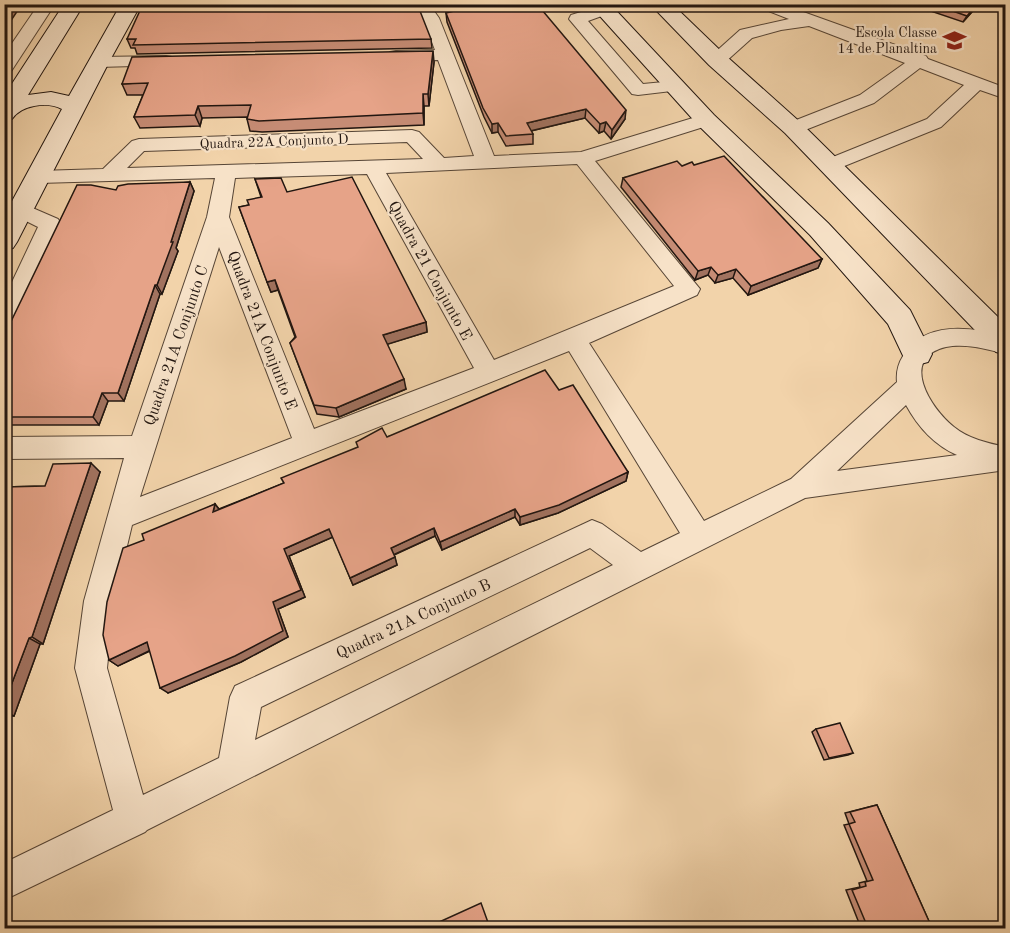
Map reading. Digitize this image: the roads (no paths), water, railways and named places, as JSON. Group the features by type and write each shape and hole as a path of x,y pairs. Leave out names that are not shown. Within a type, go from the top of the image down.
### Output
{"street":[{"path":"4,69 47,4"},
{"path":"7,111 74,4"},
{"path":"4,242 98,62 131,4"},
{"path":"660,4 717,60 793,128 1005,345"},
{"path":"764,4 920,60 1005,94"},
{"path":"601,7 706,120 819,229 900,318 917,354"},
{"path":"453,14 425,11 486,161"},
{"path":"717,60 746,34 780,25 811,21"},
{"path":"384,56 443,55"},
{"path":"793,128 867,99 920,60"},
{"path":"98,62 181,61"},
{"path":"830,165 934,123 977,83"},
{"path":"7,111 29,100 58,98 74,107"},
{"path":"39,177 582,158 706,120"},
{"name":"Quadra 22A Conjunto D","path":"109,174 139,145 412,136 439,164"},
{"path":"120,517 574,339 689,289 582,158"},
{"name":"Quadra 21 Conjunto E","path":"373,167 489,373"},
{"name":"Quadra 21A Conjunto C","path":"133,820 91,668 99,601 120,517 141,447 218,217 226,171"},
{"path":"4,325 50,224 21,210"},
{"name":"Quadra 21A Conjunto E","path":"218,217 307,444"},
{"path":"1005,345 980,338 954,337 933,342 917,354 910,369 910,386 917,406 933,426 956,442 983,454 1005,459"},
{"path":"574,339 699,538"},
{"path":"4,882 801,487 910,386"},
{"path":"4,448 141,447"},
{"path":"801,487 1005,459"},
{"name":"Quadra 21A Conjunto B","path":"234,769 246,698 592,534 640,568"}],"place":[{"name":"Escola Classe 14 de Planaltina","path":"955,40"}]}
